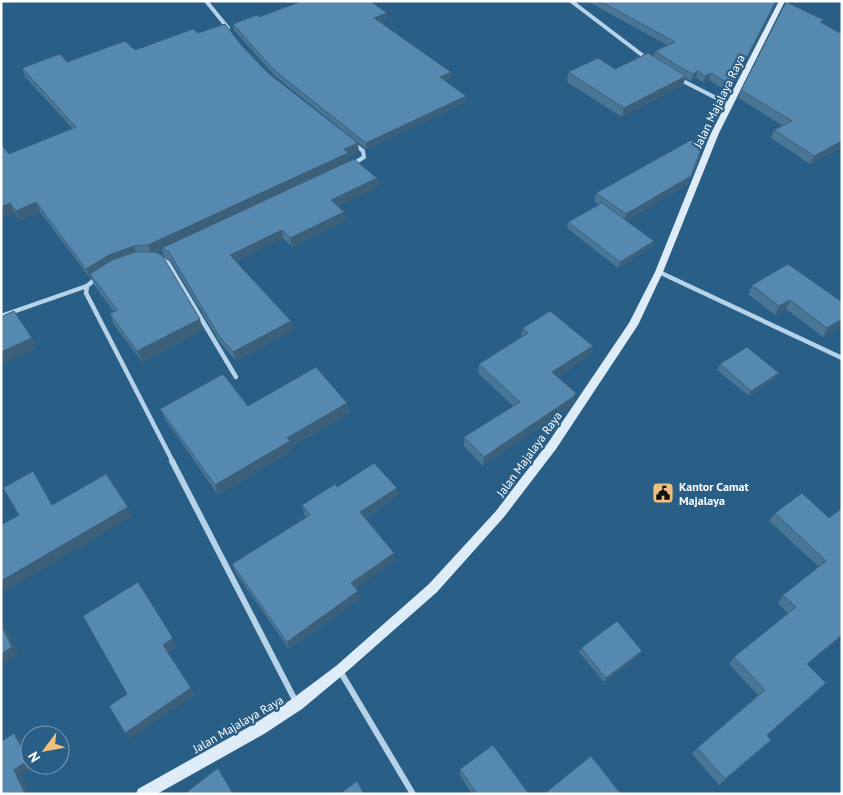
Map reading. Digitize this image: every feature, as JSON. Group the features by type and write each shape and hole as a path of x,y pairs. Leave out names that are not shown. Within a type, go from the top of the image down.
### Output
{"street":[{"path":"206,1 229,30"},
{"path":"571,1 653,62"},
{"name":"Jalan Majalaya Raya","path":"143,794 259,729 297,704 340,670 433,588 500,514 552,446 633,325 659,272 715,133 782,1"},
{"path":"674,76 730,104"},
{"path":"344,168 362,160 364,156 363,151 349,140"},
{"path":"163,253 154,257 164,260 168,264 236,377"},
{"path":"659,272 842,358"},
{"path":"1,316 87,286 90,282 105,274"},
{"path":"87,286 86,293 89,299 297,704"},
{"path":"340,670 413,794"}],"building":[{"path":"302,1 370,1 387,13 374,18 451,72 440,77 466,96 366,143 274,70 233,24 257,15 259,17"},
{"path":"600,1 776,1 732,86 711,73 705,76 698,71 693,74 678,66 655,51 675,42"},
{"path":"786,2 824,20 820,22 842,34 842,141 814,156 774,130 792,121 741,90"},
{"path":"225,24 242,46 268,73 358,143 344,149 348,153 148,245 134,246 109,255 86,269 36,202 16,211 10,203 1,207 1,144 9,154 76,127 22,68 60,54 67,62 125,41 135,50 193,29 198,33"},
{"path":"648,53 686,76 624,108 568,72 598,58 615,69"},
{"path":"691,140 702,147 691,176 626,214 596,193"},
{"path":"354,159 377,178 331,200 344,212 290,238 282,230 230,255 291,321 233,352 219,336 169,252 162,248"},
{"path":"602,203 654,241 620,262 568,222"},
{"path":"135,252 155,252 162,255 200,319 137,351 110,314 117,310 90,274 112,260"},
{"path":"788,264 842,302 842,319 827,328 790,300 779,306 752,285"},
{"path":"14,311 32,338 1,352 1,317"},
{"path":"550,311 593,346 552,372 576,393 573,397 484,457 464,437 520,402 479,364 528,333 523,328"},
{"path":"747,347 779,373 751,391 720,364"},
{"path":"316,367 347,403 287,438 290,441 215,485 160,409 223,374 248,406"},
{"path":"374,463 397,488 360,512 394,553 351,583 358,591 287,642 232,564 310,515 302,505 335,484 337,487"},
{"path":"33,471 52,505 106,474 128,507 1,581 1,525 19,515 3,488"},
{"path":"802,493 829,518 842,508 842,635 807,664 826,683 767,735 771,740 725,779 697,748 765,690 734,657 796,607 783,595 826,561 775,513"},
{"path":"138,582 173,638 163,645 191,688 125,733 109,706 127,694 83,616"},
{"path":"617,621 642,651 606,678 581,648"},
{"path":"1,625 12,647 1,654"},
{"path":"14,733 20,745 20,766 14,770 25,794 1,794 1,742"},
{"path":"493,745 529,794 477,794 460,769"},
{"path":"591,756 621,794 544,794"},
{"path":"218,768 233,794 184,794"},
{"path":"357,781 364,794 340,794"}],"place":[{"name":"Kantor Camat Majalaya","path":"663,493"}]}
